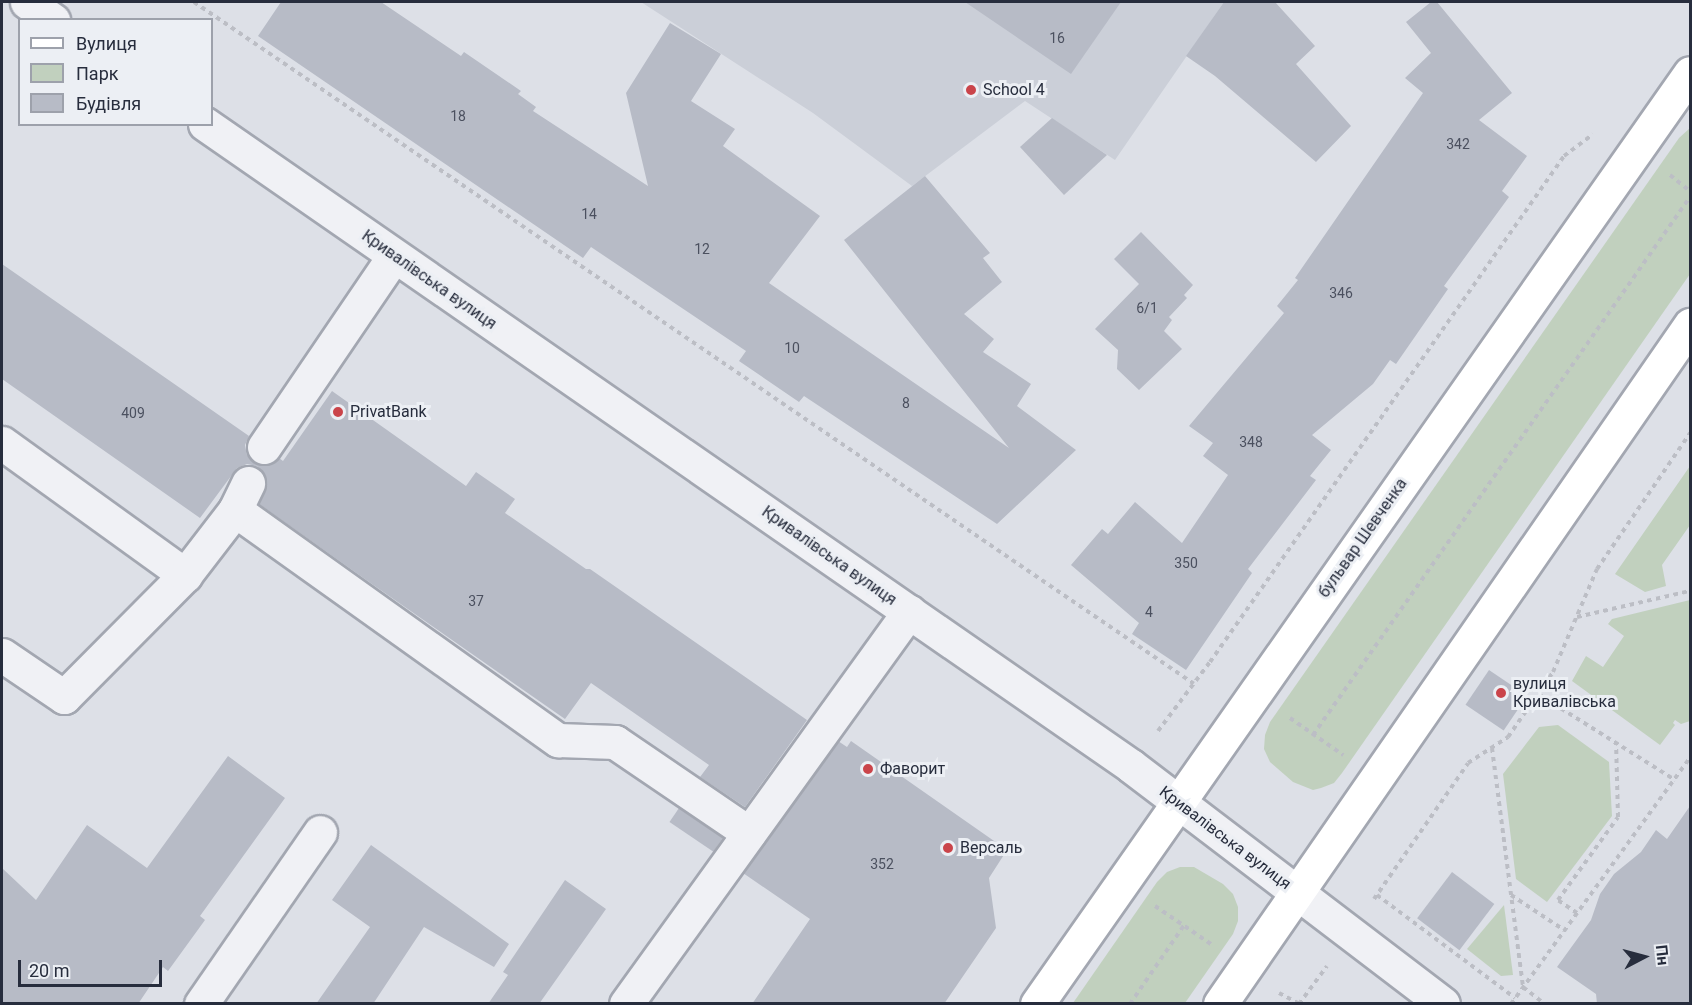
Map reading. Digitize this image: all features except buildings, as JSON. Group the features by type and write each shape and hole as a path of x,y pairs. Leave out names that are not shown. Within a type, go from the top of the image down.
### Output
{"main road":[{"name":"бульвар Шевченка","path":"1037,1004 1690,73"},
{"path":"1220,1004 1690,326"}],"street":[{"path":"27,2 50,18"},
{"name":"Кривалівська вулиця","path":"208,126 909,611 1179,803 1443,1004"},
{"path":"264,447 394,256"},
{"path":"2,443 185,575"},
{"path":"2,655 64,697 185,575 242,497 558,740 615,742 749,833"},
{"path":"626,1004 909,611"},
{"path":"201,1004 321,832"}],"path":[{"path":"194,2 1194,684"},
{"path":"1158,731 1194,684 1564,156 1596,132"},
{"path":"1663,170 1690,191"},
{"path":"1313,735 1690,198"},
{"path":"1515,998 1377,895 1468,763 1508,737 1553,672 1597,569 1690,433"},
{"path":"1577,617 1690,591"},
{"path":"1538,694 1675,780"},
{"path":"1281,713 1347,758"},
{"path":"1576,913 1558,900 1618,817 1616,741"},
{"path":"1492,748 1523,987 1545,1004"},
{"path":"1511,1004 1690,758"},
{"path":"1511,895 1564,930"},
{"path":"1147,901 1218,948"},
{"path":"1130,1004 1184,925"},
{"path":"1270,988 1299,1003 1331,961"}],"shaded area":[{"name":"School 4","path":"641,2 1224,2 1115,160 1025,101 912,186 813,113"}],"green space":[{"path":"1690,128 1690,274 1342,773 1334,783 1313,790 1293,782 1270,762 1264,749 1265,735 1270,722 1679,138"},
{"path":"1690,466 1690,525 1662,565 1666,586 1645,592 1615,574"},
{"path":"1690,600 1690,721 1681,724 1675,720 1673,723 1675,725 1660,745 1572,681 1586,656 1603,667 1624,636 1608,624 1612,619"},
{"path":"1558,725 1609,762 1612,816 1547,902 1516,879 1503,774 1539,727"},
{"path":"1180,867 1194,867 1223,884 1233,894 1238,907 1238,921 1233,934 1185,1003 1073,1003 1157,882 1167,872"},
{"path":"1504,905 1513,975 1501,976 1467,949"}],"place":[{"name":"School 4","path":"971,90"},
{"name":"PrivatBank","path":"338,412"},
{"name":"вулиця Кривалівська","path":"1501,693"},
{"name":"Фаворит","path":"868,769"},
{"name":"Версаль","path":"948,848"}]}
